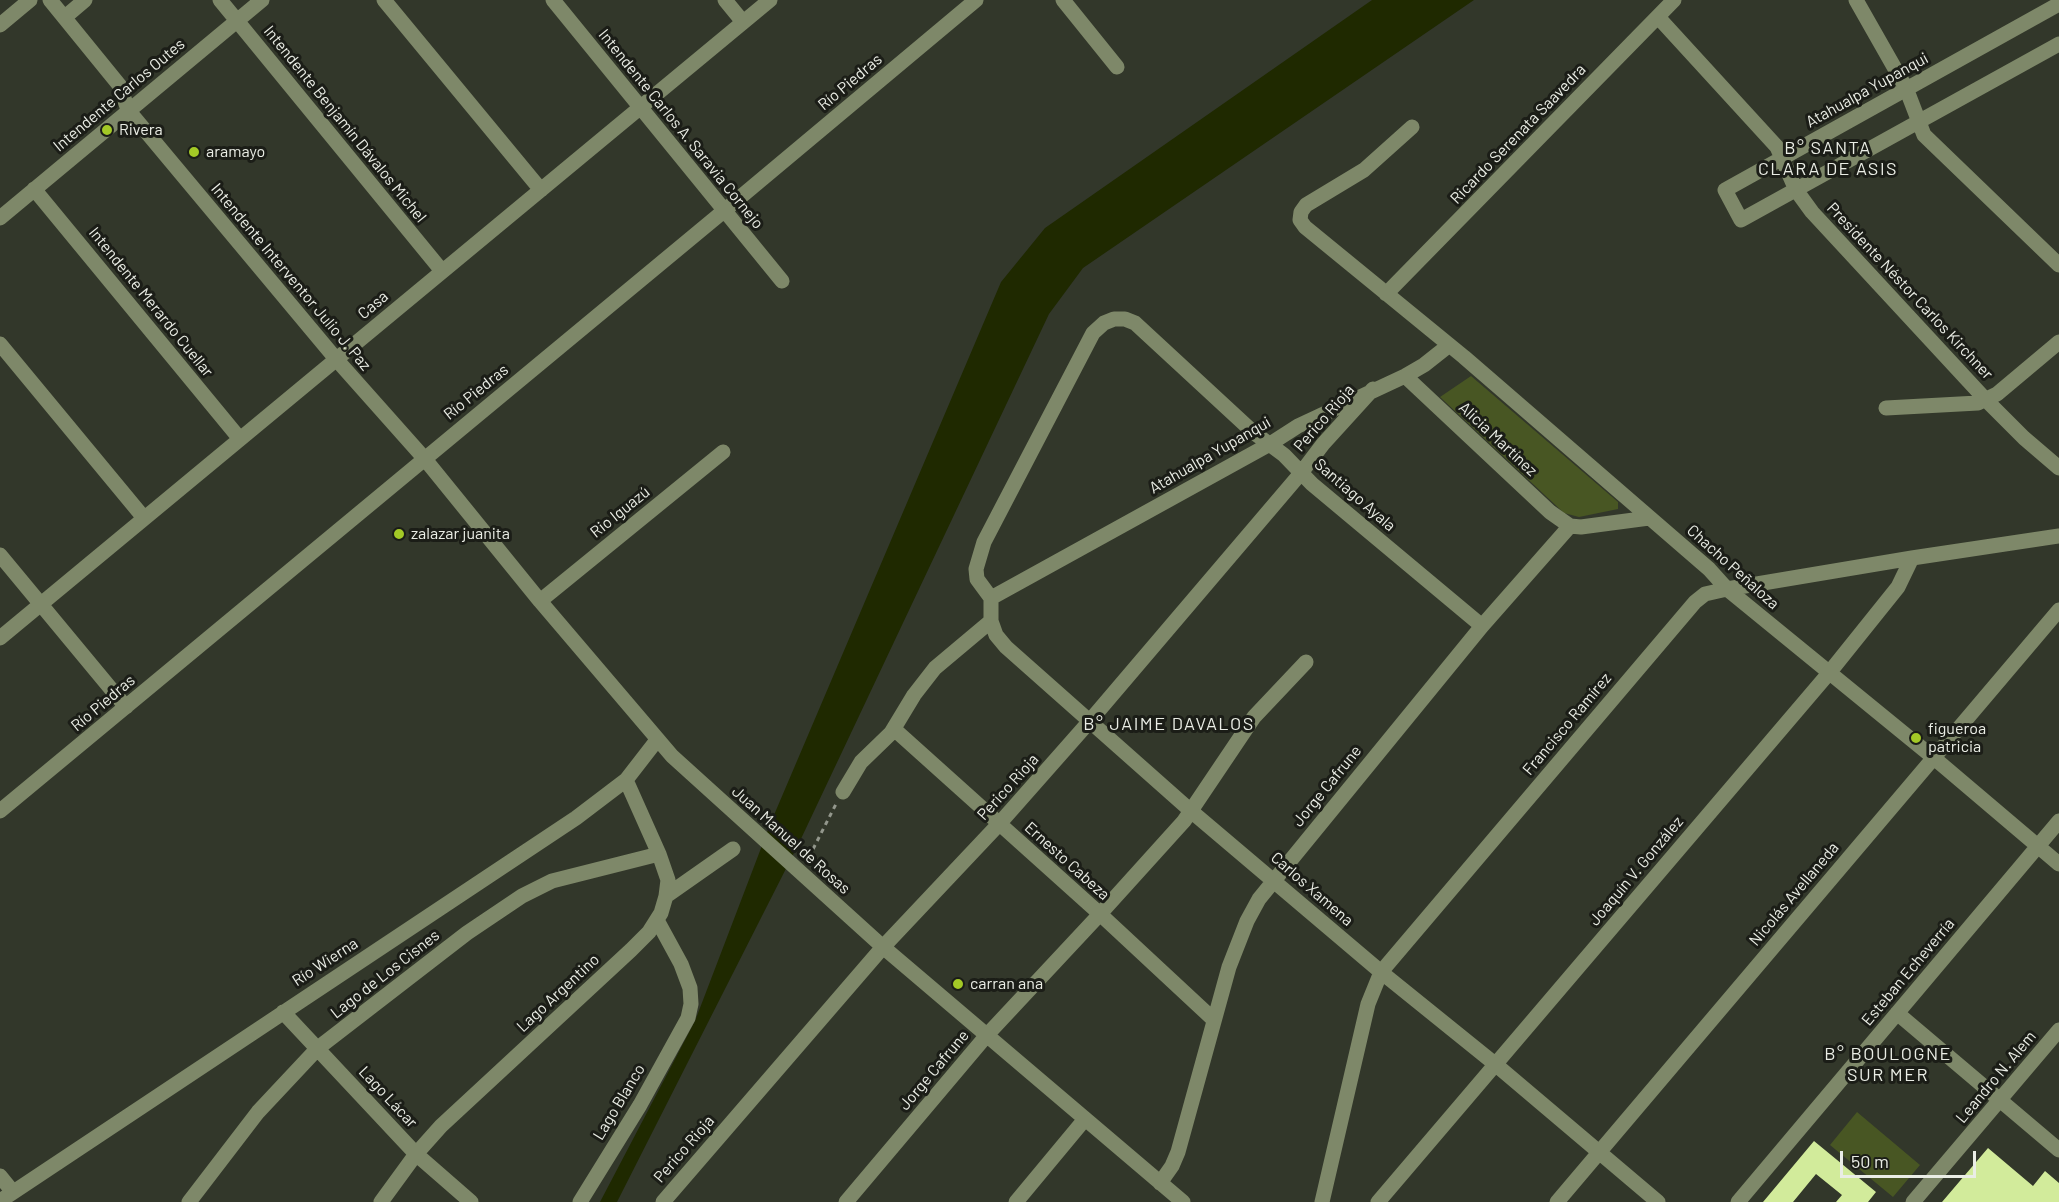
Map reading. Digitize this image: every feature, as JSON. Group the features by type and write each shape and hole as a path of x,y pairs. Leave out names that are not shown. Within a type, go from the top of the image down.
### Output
{"street":[{"path":"0,25 30,0"},
{"name":"Intendente Interventor Julio J. Paz","path":"50,0 120,86 128,110 336,359 424,459"},
{"path":"65,16 85,0"},
{"name":"Intendente Benjamín Dávalos Michel","path":"220,0 442,271"},
{"name":"Intendente Carlos Outes","path":"0,218 262,0"},
{"path":"384,0 541,190"},
{"name":"Intendente Carlos A. Saravia Cornejo","path":"553,0 782,281"},
{"path":"725,0 743,22"},
{"name":"Casa","path":"0,638 770,0"},
{"name":"Río Piedras","path":"0,811 976,0"},
{"path":"1063,0 1118,67"},
{"name":"Ricardo Serenata Saavedra","path":"1386,294 1674,0"},
{"path":"1856,0 1906,88 1924,135 2059,265"},
{"name":"Atahualpa Yupanqui","path":"2059,4 1725,189 1741,220 2059,44"},
{"name":"Presidente Néstor Carlos Kirchner","path":"1658,17 1777,147 1796,190 1812,212 1986,400 2024,438 2059,468"},
{"name":"Chacho Peñaloza","path":"1412,127 1364,170 1306,206 1301,212 1300,220 1305,227 1464,357 1709,569 1727,589 1934,758 2059,864"},
{"name":"Intendente Merardo Cuellar","path":"34,189 240,439"},
{"name":"Santiago Ayala","path":"991,598 977,579 976,569 984,542 1093,333 1104,322 1125,319 1135,323 1253,432 1270,444 1301,473 1482,626"},
{"path":"1886,408 1978,403 1986,400 1997,394 2059,342"},
{"path":"0,344 144,518"},
{"name":"Atahualpa Yupanqui","path":"991,598 1270,444 1298,426 1405,376 1424,365 1448,346"},
{"name":"Alicia Martínez","path":"1405,376 1542,504 1570,526"},
{"name":"Perico Rioja","path":"663,1202 883,947 999,824 1089,722 1301,473 1323,444 1373,390"},
{"name":"Rio Iguazú","path":"540,601 723,452"},
{"name":"Juan Manuel de Rosas","path":"424,459 657,740 685,769 883,947 1183,1202"},
{"path":"1570,526 1649,518"},
{"name":"Jorge Cafrune","path":"1161,1184 1178,1152 1229,967 1247,921 1259,899 1482,626 1570,526"},
{"name":"Francisco Ramírez","path":"1322,1202 1368,1004 1381,972 1695,602 1705,594 1727,589 2059,536"},
{"path":"0,555 126,707"},
{"name":"Joaquín V. González","path":"1378,1202 1829,673 1898,587 1912,558"},
{"name":"Carlos Xamena","path":"991,598 991,621 996,636 1006,647 1191,811 1658,1202"},
{"name":"Nicolás Avellaneda","path":"1557,1202 2059,610"},
{"path":"843,792 861,762 894,729 914,695 935,668 991,621"},
{"name":"Jorge Cafrune","path":"846,1202 987,1035 1100,914 1191,811 1254,717 1270,697 1306,662"},
{"name":"Ernesto Cabeza","path":"894,729 1214,1020"},
{"name":"Río Wierna","path":"6,1196 576,818 626,780 657,740"},
{"name":"Lago Argentino","path":"381,1202 416,1154 441,1126 632,950 657,920 666,896 668,880 626,780"},
{"name":"Esteban Echeverría","path":"1738,1202 2059,821"},
{"path":"666,896 733,849"},
{"name":"Lago de Los Cisnes","path":"189,1202 258,1112 318,1048 467,933 522,896 567,876 659,854"},
{"name":"Lago Blanco","path":"580,1202 640,1105 688,1018 692,1004 690,988 681,964 657,920"},
{"name":"Lago Lácar","path":"283,1012 416,1154 471,1202"},
{"path":"1897,1013 2059,1150"},
{"name":"Leandro N. Alem","path":"1913,1202 2059,1030"},
{"path":"1016,1202 1085,1119"},
{"path":"0,1176 6,1196"}],"path":[{"path":"797,870 807,864 809,855 843,792"}],"shaded area":[{"path":"1372,0 1474,0 1083,268 1049,314 799,843 617,1202 600,1202 695,1021 771,822 1001,282 1045,228"},
{"path":"1471,376 1618,502 1618,509 1579,517 1564,513 1440,397"},
{"path":"1857,1112 1920,1165 1893,1197 1830,1145"}],"building":[{"path":"1814,1141 1876,1192 1868,1202 1836,1202 1842,1195 1816,1174 1793,1202 1763,1202"},
{"path":"1988,1148 2033,1186 2045,1171 2059,1183 2059,1202 1942,1202"}],"place":[{"name":"Rivera","path":"107,130"},
{"name":"aramayo","path":"194,152"},
{"name":"zalazar juanita","path":"399,534"},
{"name":"figueroa patricia","path":"1916,738"},
{"name":"carran ana","path":"958,984"}],"district":[{"name":"B° SANTA CLARA DE ASIS","path":"1828,158"},
{"name":"B° JAIME DAVALOS","path":"1169,724"},
{"name":"B° BOULOGNE SUR MER","path":"1888,1064"}]}
